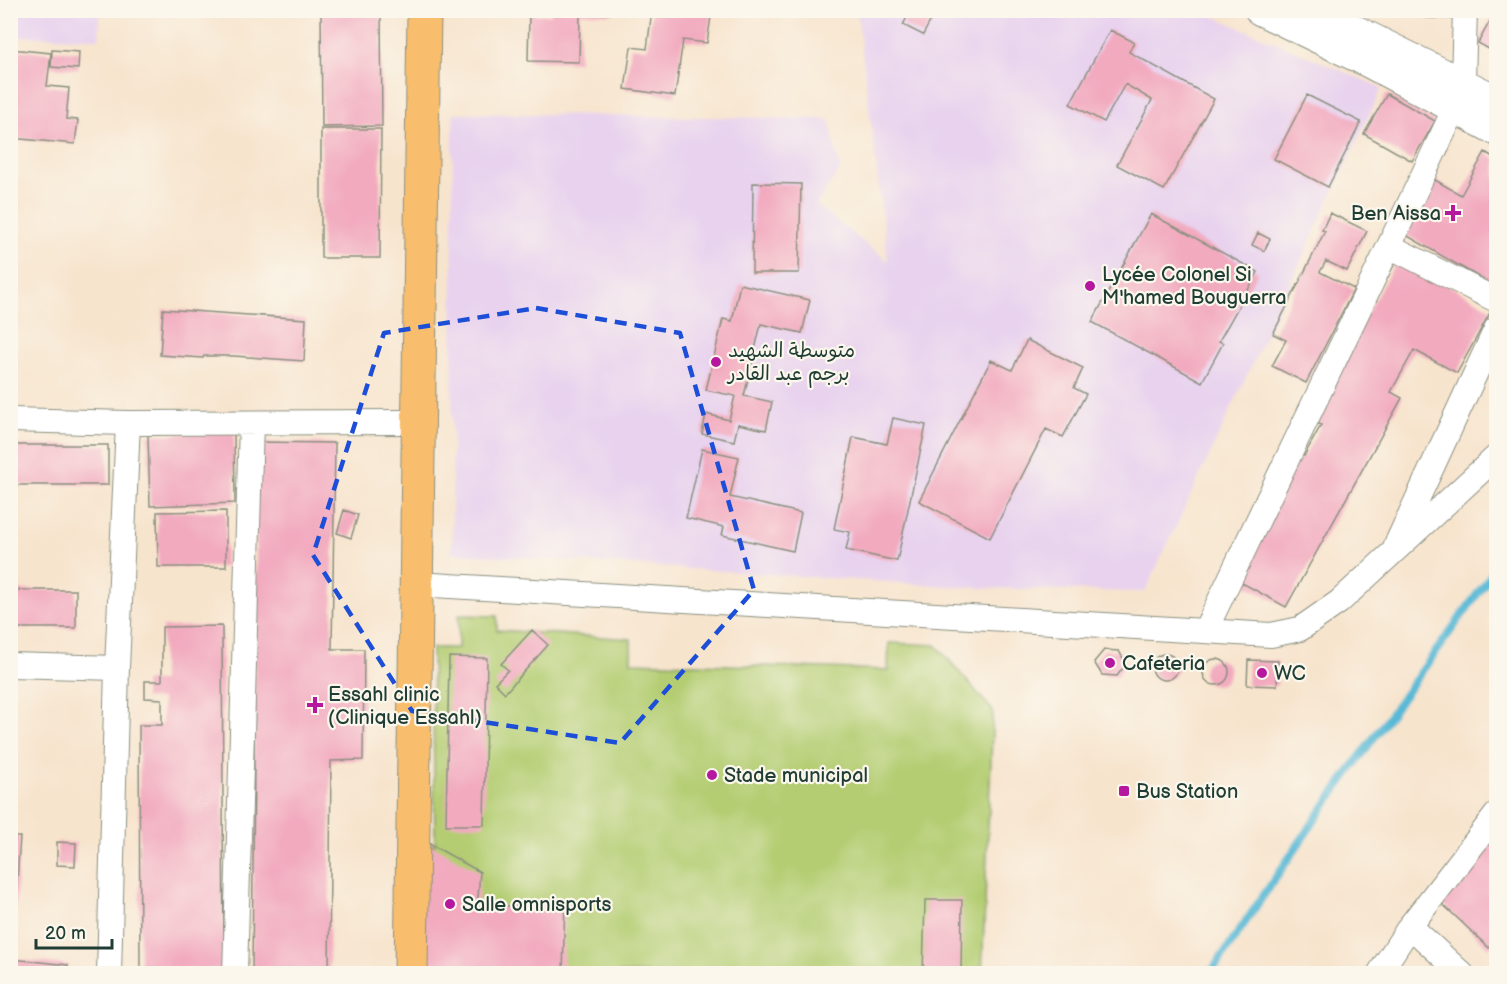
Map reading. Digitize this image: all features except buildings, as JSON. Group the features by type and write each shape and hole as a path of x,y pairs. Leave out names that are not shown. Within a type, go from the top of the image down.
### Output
{"main road":[{"path":"411,974 424,10"}],"street":[{"path":"1260,10 1459,94 1497,100"},
{"path":"1314,10 1459,94 1497,130"},
{"path":"1204,631 1389,246 1459,94 1465,10"},
{"path":"1389,246 1497,300"},
{"path":"1391,555 1497,329"},
{"path":"10,420 128,423 418,422"},
{"path":"109,974 117,668 128,423"},
{"path":"235,974 251,423"},
{"path":"416,584 1271,635 1300,629 1340,602 1497,457"},
{"path":"10,665 117,668"},
{"path":"1379,974 1410,926 1497,815"},
{"path":"1410,926 1462,974"}],"highlighted area":[{"path":"536,308 680,333 754,590 620,743 412,711 313,555 384,333"}],"shaded area":[{"path":"11,10 100,11 99,38 11,36"},
{"path":"857,11 1201,11 1382,88 1145,592 976,588 452,553 453,113 829,119 840,169 816,205 888,261"}],"green space":[{"name":"Stade municipal","path":"459,615 497,616 497,630 631,639 631,662 888,670 889,643 936,645 993,711 982,973 424,973 422,839 435,845 432,648 458,648"}],"waterway":[{"path":"1210,974 1321,811 1496,568"}],"place":[{"name":"Ben Aissa","path":"1453,213"},
{"name":"Lycée Colonel Si M'hamed Bouguerra","path":"1090,286"},
{"name":"متوسطة الشهيد برجم عبد القادر","path":"716,362"},
{"name":"Cafeteria","path":"1110,663"},
{"name":"WC","path":"1262,673"},
{"name":"Essahl clinic (Clinique Essahl)","path":"315,705"},
{"name":"Stade municipal","path":"712,775"},
{"name":"Bus Station","path":"1124,791"},
{"name":"Salle omnisports","path":"450,904"}]}
